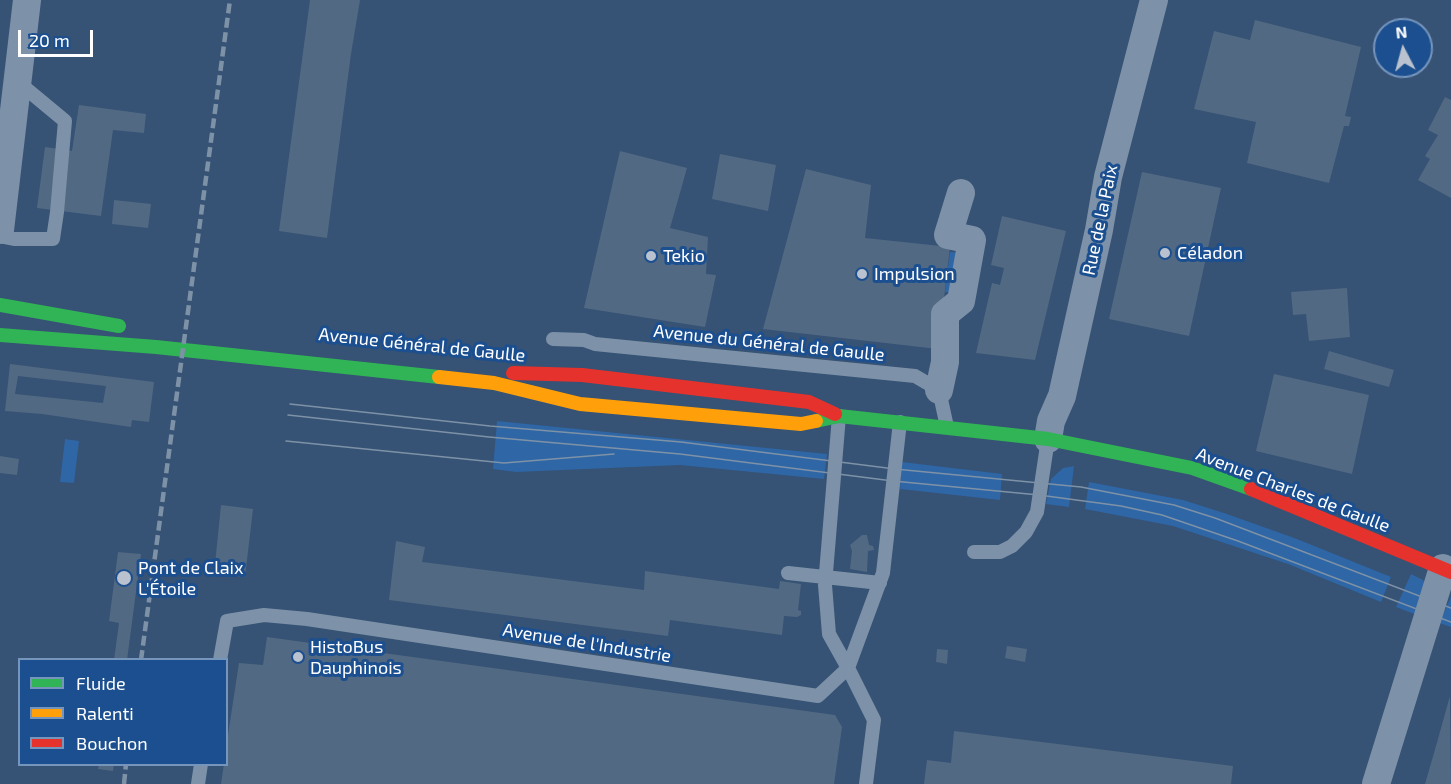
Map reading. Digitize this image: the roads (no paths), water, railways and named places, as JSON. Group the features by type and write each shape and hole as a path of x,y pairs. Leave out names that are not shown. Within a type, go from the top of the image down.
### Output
{"main road":[{"path":"0,305 138,329"},
{"name":"Avenue Général de Gaulle","path":"161,333 484,372 582,375 809,402 839,416"},
{"name":"Avenue Général de Gaulle","path":"0,335 156,347 494,383 580,404 801,424 839,416 1048,439"},
{"name":"Avenue Charles de Gaulle","path":"1048,439 1192,468 1270,496 1447,570"}],"street":[{"path":"0,230 8,72 27,0"},
{"name":"Rue de la Paix","path":"1048,439 1051,421 1062,396 1099,230 1108,177 1154,0"},
{"path":"939,390 945,362 945,314 961,301 972,240 948,235 961,193"},
{"path":"1376,784 1447,570"}],"lane":[{"path":"0,236 14,239 53,238 63,160 65,121 8,72"},
{"name":"Avenue du Général de Gaulle","path":"553,339 584,340 596,344 915,376 939,390"},
{"path":"542,394 546,375"},
{"path":"939,390 947,427"},
{"path":"839,416 825,577 829,634 874,720 866,784"},
{"path":"848,668 883,573 900,422"},
{"path":"974,552 1000,552 1012,546 1026,532 1037,512 1048,439"},
{"path":"788,573 880,583"},
{"name":"Avenue de l'Industrie","path":"220,658 227,621 264,615 307,619 818,696 848,668"},
{"path":"198,784 201,766"}],"tram line":[{"path":"290,404 490,426 681,442 895,469 1081,487 1174,505 1215,518 1451,608"},
{"path":"288,415 489,437 680,454 893,481 1039,495 1121,506 1162,515 1238,541 1451,622"},
{"path":"286,441 504,463 614,454"}],"railway":[{"path":"141,658 230,0"},
{"path":"124,784 126,766"}],"place":[{"name":"Céladon","path":"1165,253"},
{"name":"Tekio","path":"651,256"},
{"name":"Impulsion","path":"862,274"},
{"name":"Pont de Claix L'Étoile","path":"124,578"},
{"name":"HistoBus Dauphinois","path":"298,657"}]}
